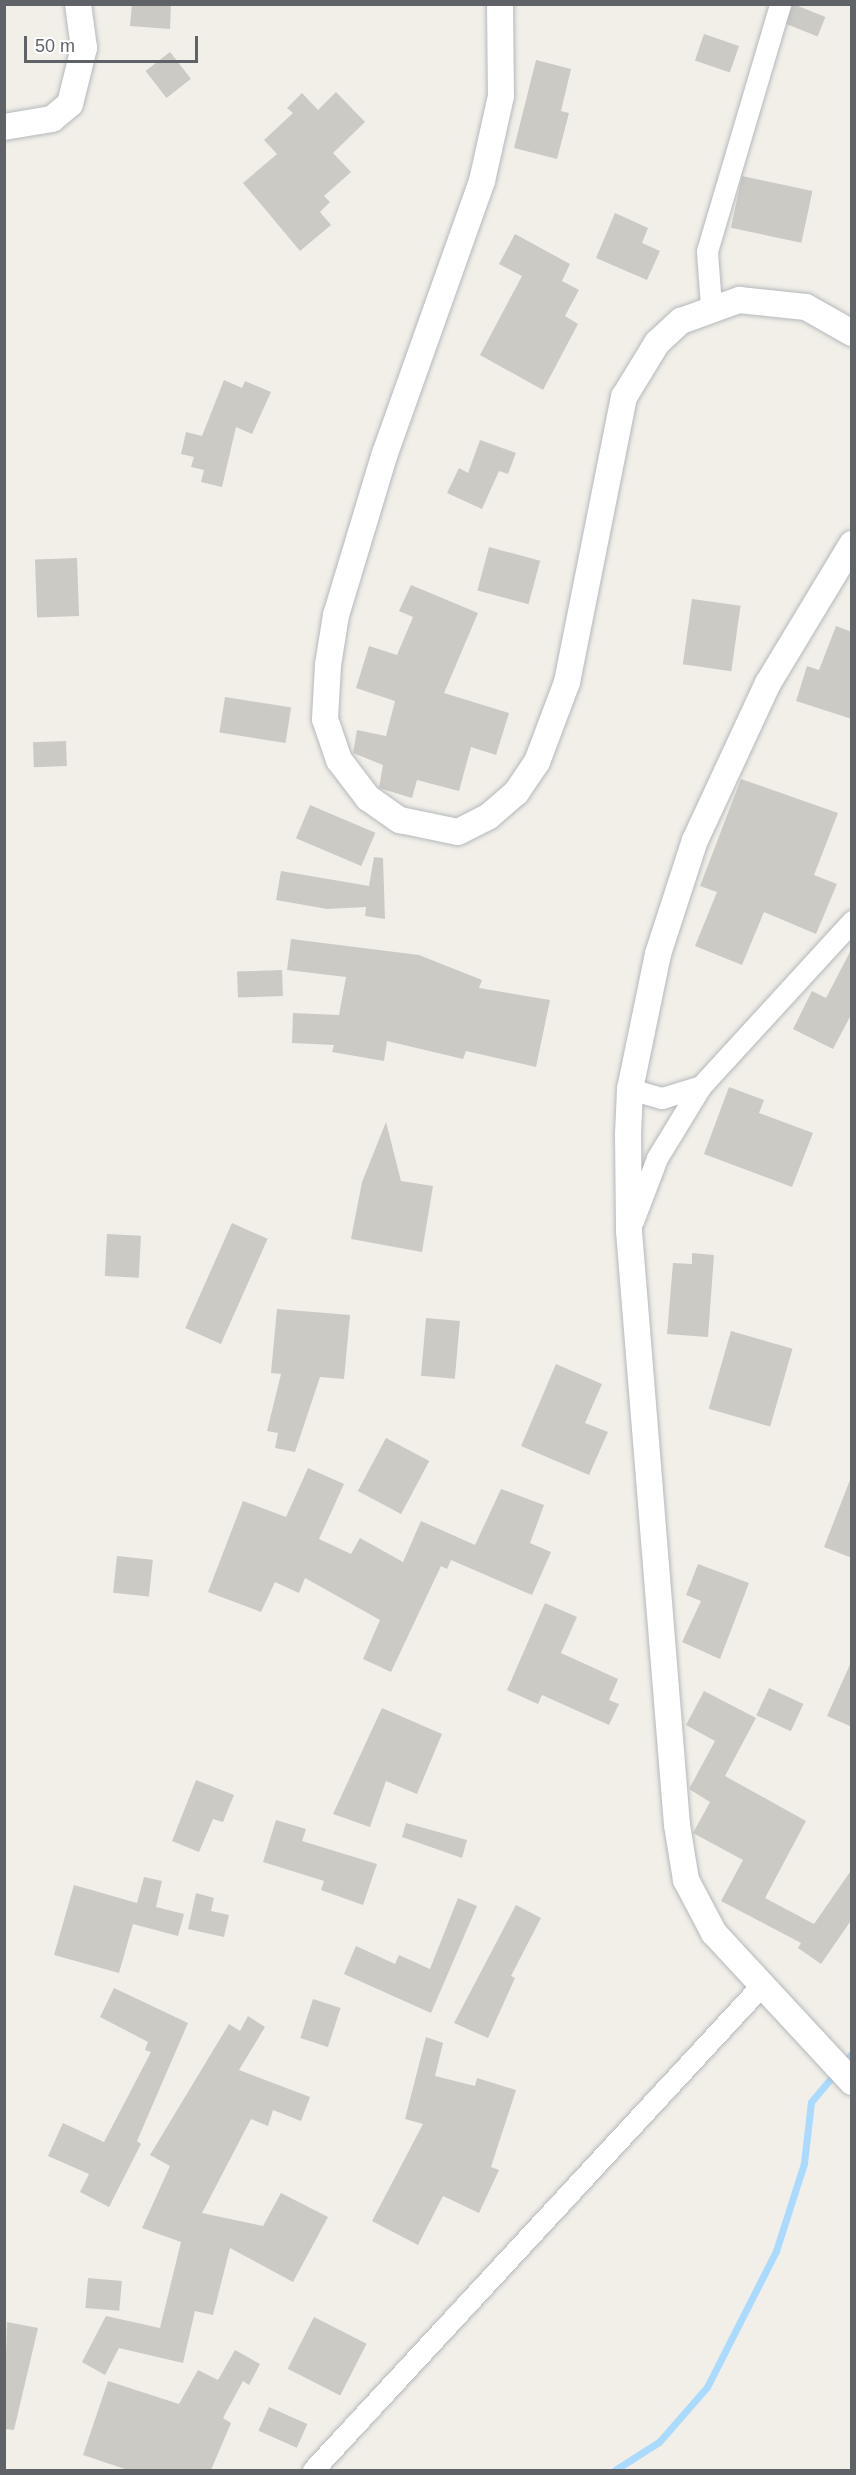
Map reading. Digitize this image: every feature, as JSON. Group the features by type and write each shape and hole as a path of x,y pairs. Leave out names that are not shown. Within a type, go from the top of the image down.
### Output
{"street":[{"path":"4,127 52,119 70,104 84,48 78,4"},
{"path":"500,4 501,96 482,181 385,453 336,615 328,665 326,719 339,760 368,798 400,820 458,832 488,817 516,793 537,762 567,682 624,397 657,343 681,321 711,306 774,300 806,307 852,333"},
{"path":"711,306 707,250 780,4"},
{"path":"852,544 768,683 695,840 658,954 630,1089 629,1231 676,1825 686,1880 714,1933 786,2016 852,2082"},
{"path":"629,1231 657,1158 701,1086 852,921"},
{"path":"630,1089 662,1098 701,1086"},
{"path":"313,2470 761,1986"}],"building":[{"path":"132,4 171,4 170,29 130,26"},
{"path":"793,4 825,17 818,37 785,23"},
{"path":"704,34 739,46 730,73 695,60"},
{"path":"170,52 191,79 167,98 146,71"},
{"path":"536,60 571,69 561,111 569,113 557,159 514,148"},
{"path":"336,92 365,122 333,153 351,172 324,196 330,202 320,212 331,225 300,251 243,183 277,154 264,140 293,113 287,108 302,93 318,110"},
{"path":"742,176 812,191 801,243 731,228"},
{"path":"615,213 648,228 642,243 660,251 647,280 596,258"},
{"path":"515,234 570,264 562,281 579,290 565,316 578,324 543,390 480,355 522,276 499,264"},
{"path":"224,380 242,388 245,381 271,392 252,434 236,427 222,487 201,482 204,470 191,467 194,457 181,454 186,432 202,436"},
{"path":"480,440 516,453 508,474 499,471 482,509 447,493 459,468 468,473"},
{"path":"489,547 540,561 529,604 477,590"},
{"path":"77,558 79,616 37,617 35,559"},
{"path":"411,585 478,613 444,693 509,713 496,755 471,747 459,791 417,780 412,798 379,788 383,765 353,753 357,730 386,736 395,701 356,688 369,646 397,655 413,617 399,611"},
{"path":"692,599 741,606 731,671 683,664"},
{"path":"836,626 852,632 852,719 796,701 807,666 819,670"},
{"path":"225,697 291,707 286,743 219,733"},
{"path":"66,741 67,766 34,767 33,742"},
{"path":"741,779 838,813 814,875 837,884 816,934 764,912 742,965 695,946 717,892 700,886"},
{"path":"310,805 375,833 361,866 296,838"},
{"path":"374,857 383,858 385,919 365,916 366,907 327,909 276,900 281,871 369,886"},
{"path":"291,939 419,955 482,980 479,988 550,1000 536,1067 466,1051 463,1059 387,1041 384,1061 332,1052 334,1045 292,1043 293,1013 339,1015 346,977 287,970"},
{"path":"852,948 852,1013 833,1049 793,1029 812,991 826,998"},
{"path":"282,970 283,996 238,998 237,972"},
{"path":"729,1087 764,1100 759,1113 813,1133 792,1187 704,1154"},
{"path":"386,1122 401,1181 433,1186 422,1252 351,1239 362,1182"},
{"path":"232,1223 268,1239 221,1344 185,1328"},
{"path":"107,1234 141,1236 139,1278 105,1276"},
{"path":"692,1253 714,1255 708,1337 667,1334 673,1263 692,1264"},
{"path":"277,1309 350,1315 344,1379 320,1377 295,1452 275,1448 278,1433 267,1431 281,1374 271,1373"},
{"path":"426,1318 460,1321 455,1379 421,1376"},
{"path":"731,1331 793,1349 770,1427 709,1409"},
{"path":"556,1364 602,1384 585,1423 608,1432 589,1475 521,1446"},
{"path":"386,1438 429,1461 401,1514 358,1491"},
{"path":"308,1468 344,1484 319,1539 351,1554 360,1538 403,1562 421,1521 475,1545 501,1489 544,1505 530,1543 551,1552 532,1595 451,1560 447,1569 441,1566 391,1672 363,1659 380,1620 305,1578 299,1593 275,1582 261,1612 208,1592 243,1501 286,1517"},
{"path":"850,1480 852,1480 852,1558 824,1547"},
{"path":"117,1556 153,1560 149,1597 113,1593"},
{"path":"698,1564 749,1583 720,1659 682,1642 701,1601 686,1595"},
{"path":"545,1603 577,1617 561,1653 618,1679 609,1700 619,1704 609,1725 542,1695 538,1704 507,1690"},
{"path":"852,1660 852,1727 827,1716"},
{"path":"769,1688 803,1704 791,1731 756,1715"},
{"path":"704,1691 756,1718 725,1776 806,1821 765,1898 814,1924 852,1869 852,1919 821,1964 798,1948 801,1943 721,1901 743,1860 693,1833 710,1802 689,1789 715,1741 686,1725"},
{"path":"382,1708 442,1734 417,1794 386,1781 370,1827 333,1814"},
{"path":"196,1780 234,1795 223,1822 213,1819 199,1852 172,1841"},
{"path":"276,1820 306,1829 302,1841 377,1864 363,1905 321,1890 324,1881 263,1862"},
{"path":"406,1823 467,1840 462,1858 402,1837"},
{"path":"144,1877 162,1881 156,1907 184,1914 178,1936 133,1924 119,1973 54,1955 74,1885 137,1903"},
{"path":"196,1893 214,1898 211,1911 229,1915 224,1937 188,1929"},
{"path":"458,1898 477,1906 431,2013 344,1974 356,1946 395,1964 399,1955 430,1969"},
{"path":"516,1905 541,1918 511,1976 515,1978 488,2038 454,2023"},
{"path":"114,1988 188,2023 137,2141 141,2144 109,2207 80,2192 89,2174 48,2156 63,2123 104,2142 151,2052 145,2050 148,2042 100,2017"},
{"path":"313,1999 341,2008 328,2047 300,2038"},
{"path":"248,2016 265,2027 239,2070 310,2097 301,2121 273,2110 268,2126 251,2119 202,2213 263,2226 281,2193 328,2217 293,2282 230,2248 213,2315 195,2311 183,2363 119,2348 105,2375 82,2362 106,2316 160,2328 181,2242 142,2228 170,2166 150,2155 229,2024 240,2031"},
{"path":"426,2037 443,2043 435,2076 475,2086 477,2078 516,2090 491,2167 499,2170 479,2213 443,2196 418,2245 372,2221 423,2124 405,2119"},
{"path":"88,2278 122,2281 119,2311 85,2308"},
{"path":"314,2317 367,2344 340,2395 288,2369"},
{"path":"7,2322 38,2328 14,2430 4,2429"},
{"path":"235,2350 260,2364 249,2385 243,2381 223,2418 231,2423 211,2470 128,2470 83,2455 108,2381 179,2404 198,2370 218,2380"},
{"path":"269,2407 307,2424 297,2448 258,2431"}],"waterway":[{"path":"615,2470 659,2442 707,2387 776,2251 804,2163 811,2102 852,2053"}]}
